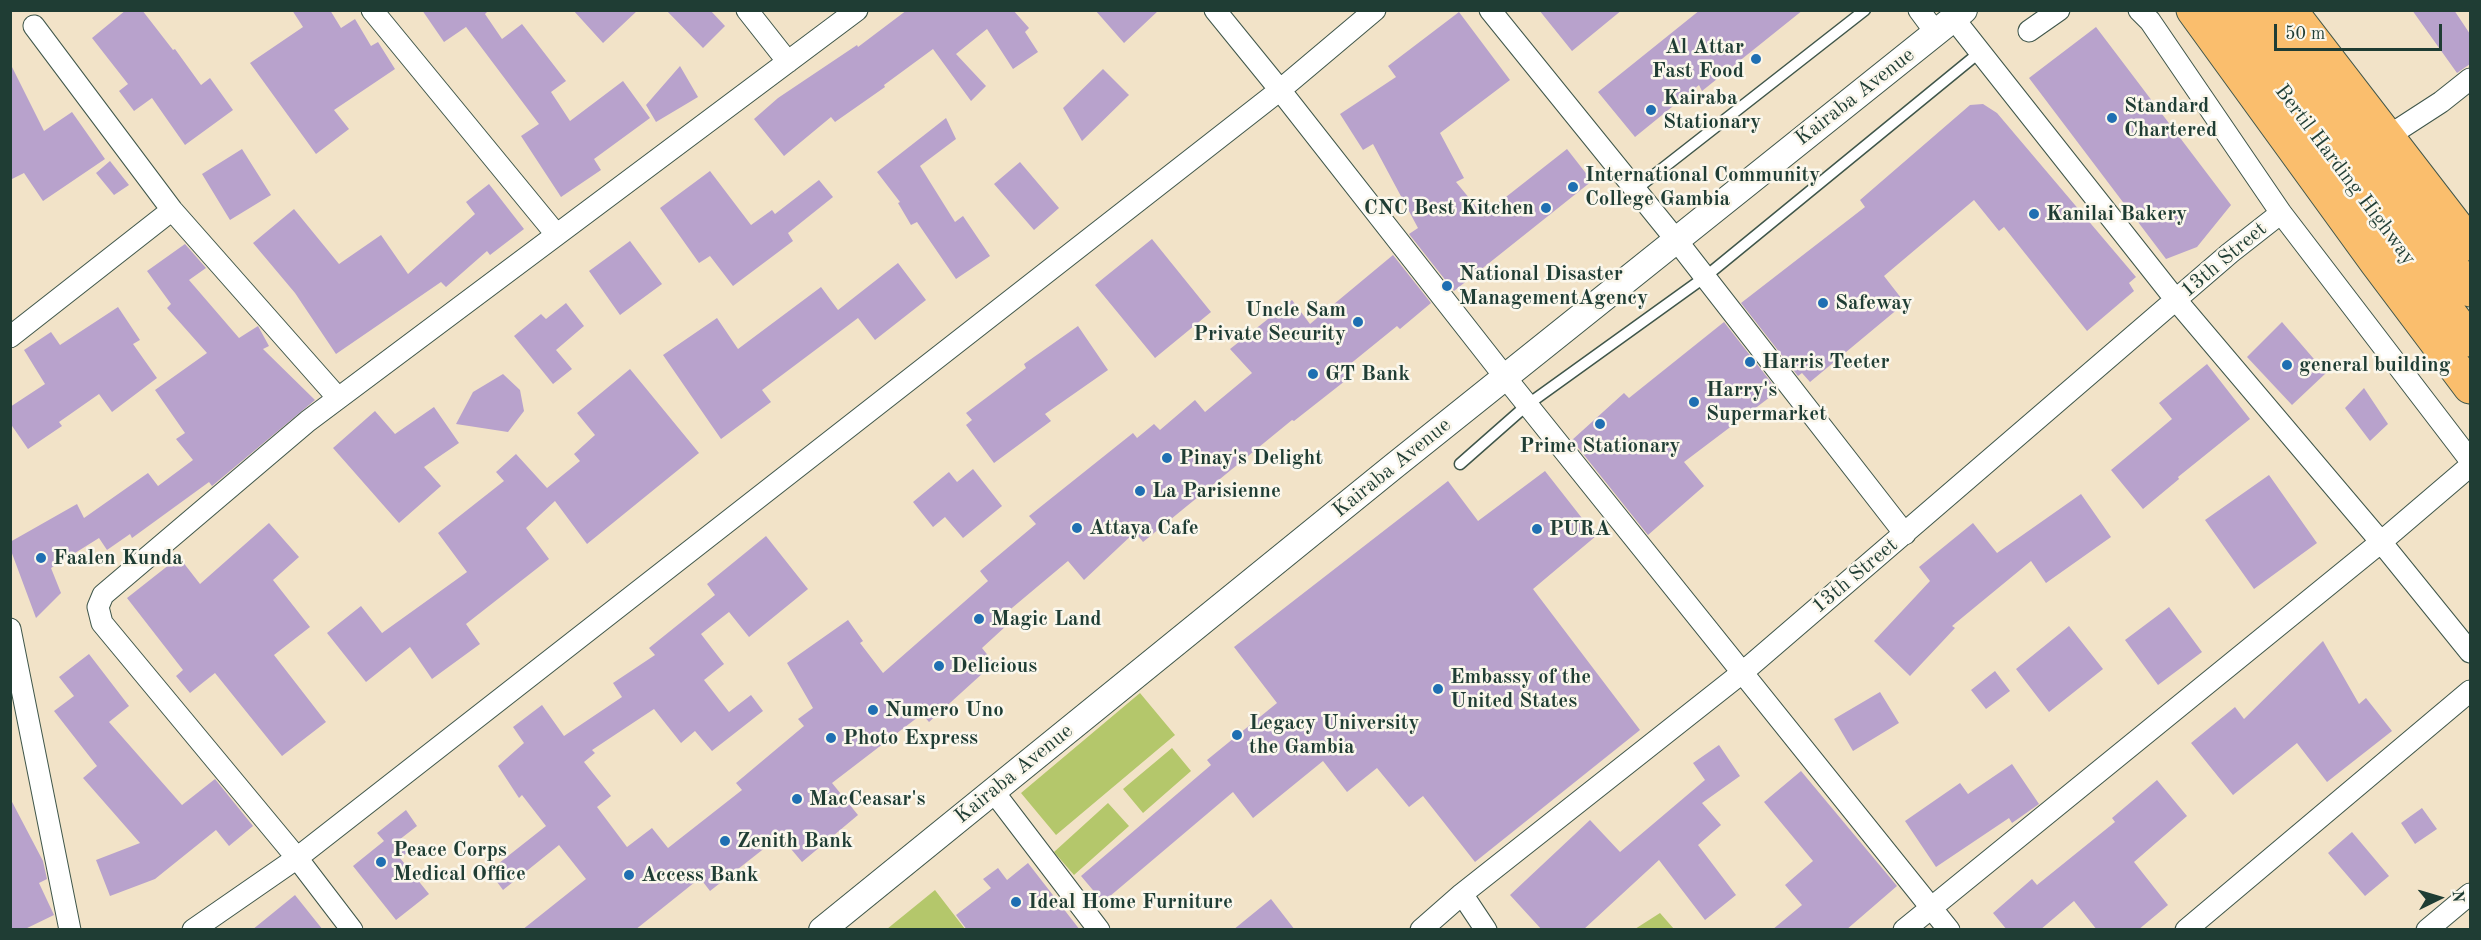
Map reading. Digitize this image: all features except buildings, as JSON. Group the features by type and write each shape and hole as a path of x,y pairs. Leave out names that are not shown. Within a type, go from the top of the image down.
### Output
{"main road":[{"path":"2193,10 2470,387"},
{"name":"Bertil Harding Highway","path":"2219,10 2470,340"},
{"name":"Bertil Harding Highway","path":"2253,10 2470,290"},
{"path":"2290,10 2470,244"}],"street":[{"path":"372,10 556,234"},
{"path":"747,10 788,62"},
{"path":"352,930 297,858 102,623 98,607 103,595 308,421 857,10"},
{"path":"1215,10 1527,405 1949,930"},
{"path":"193,930 297,858 1280,90 1375,10"},
{"path":"1490,10 1677,241 1905,534"},
{"path":"1919,10 1956,17 1980,52 2176,300 2381,542 2470,652"},
{"path":"2029,31 2059,10"},
{"path":"2139,10 2150,21 2281,213 2470,460"},
{"name":"Kairaba Avenue","path":"822,930 1505,377 1956,17"},
{"path":"34,26 172,210 338,398"},
{"path":"2387,137 2441,102 2470,79"},
{"path":"10,337 172,210"},
{"name":"13th Street","path":"1420,930 1462,894 1743,672 2230,253 2281,213"},
{"path":"1904,930 2381,542 2470,466"},
{"path":"10,629 70,930"},
{"path":"2186,930 2470,691"},
{"path":"993,790 1099,930"},
{"path":"1462,894 1486,930"},
{"path":"2427,930 2470,894"}],"lane":[{"path":"1635,190 1865,10"},
{"path":"1460,464 1527,405 1705,277 1980,52"}],"green space":[{"path":"1140,693 1175,735 1056,835 1021,793"},
{"path":"1172,748 1191,771 1143,813 1123,789"},
{"path":"1108,803 1129,826 1074,875 1054,852"},
{"path":"935,890 965,929 887,929"},
{"path":"1660,913 1674,929 1635,929"}],"place":[{"name":"Al Attar Fast Food","path":"1756,59"},
{"name":"Kairaba Stationary","path":"1651,110"},
{"name":"Standard Chartered","path":"2112,118"},
{"name":"International Community College Gambia","path":"1573,187"},
{"name":"CNC Best Kitchen","path":"1546,208"},
{"name":"Kanilai Bakery","path":"2034,214"},
{"name":"National Disaster ManagementAgency","path":"1447,286"},
{"name":"Safeway","path":"1823,303"},
{"name":"Uncle Sam Private Security","path":"1358,322"},
{"name":"Harris Teeter","path":"1750,362"},
{"name":"general building","path":"2287,365"},
{"name":"GT Bank","path":"1313,374"},
{"name":"Harry's Supermarket","path":"1694,402"},
{"name":"Prime Stationary","path":"1600,424"},
{"name":"Pinay's Delight","path":"1167,458"},
{"name":"La Parisienne","path":"1140,491"},
{"name":"Attaya Cafe","path":"1077,528"},
{"name":"PURA","path":"1537,529"},
{"name":"Faalen Kunda","path":"41,558"},
{"name":"Magic Land","path":"979,619"},
{"name":"Delicious","path":"939,666"},
{"name":"Embassy of the United States","path":"1438,689"},
{"name":"Numero Uno","path":"873,710"},
{"name":"Legacy University the Gambia","path":"1237,735"},
{"name":"Photo Express","path":"831,738"},
{"name":"MacCeasar's","path":"797,799"},
{"name":"Zenith Bank","path":"725,841"},
{"name":"Peace Corps Medical Office","path":"381,862"},
{"name":"Access Bank","path":"629,875"},
{"name":"Ideal Home Furniture","path":"1016,902"}]}
